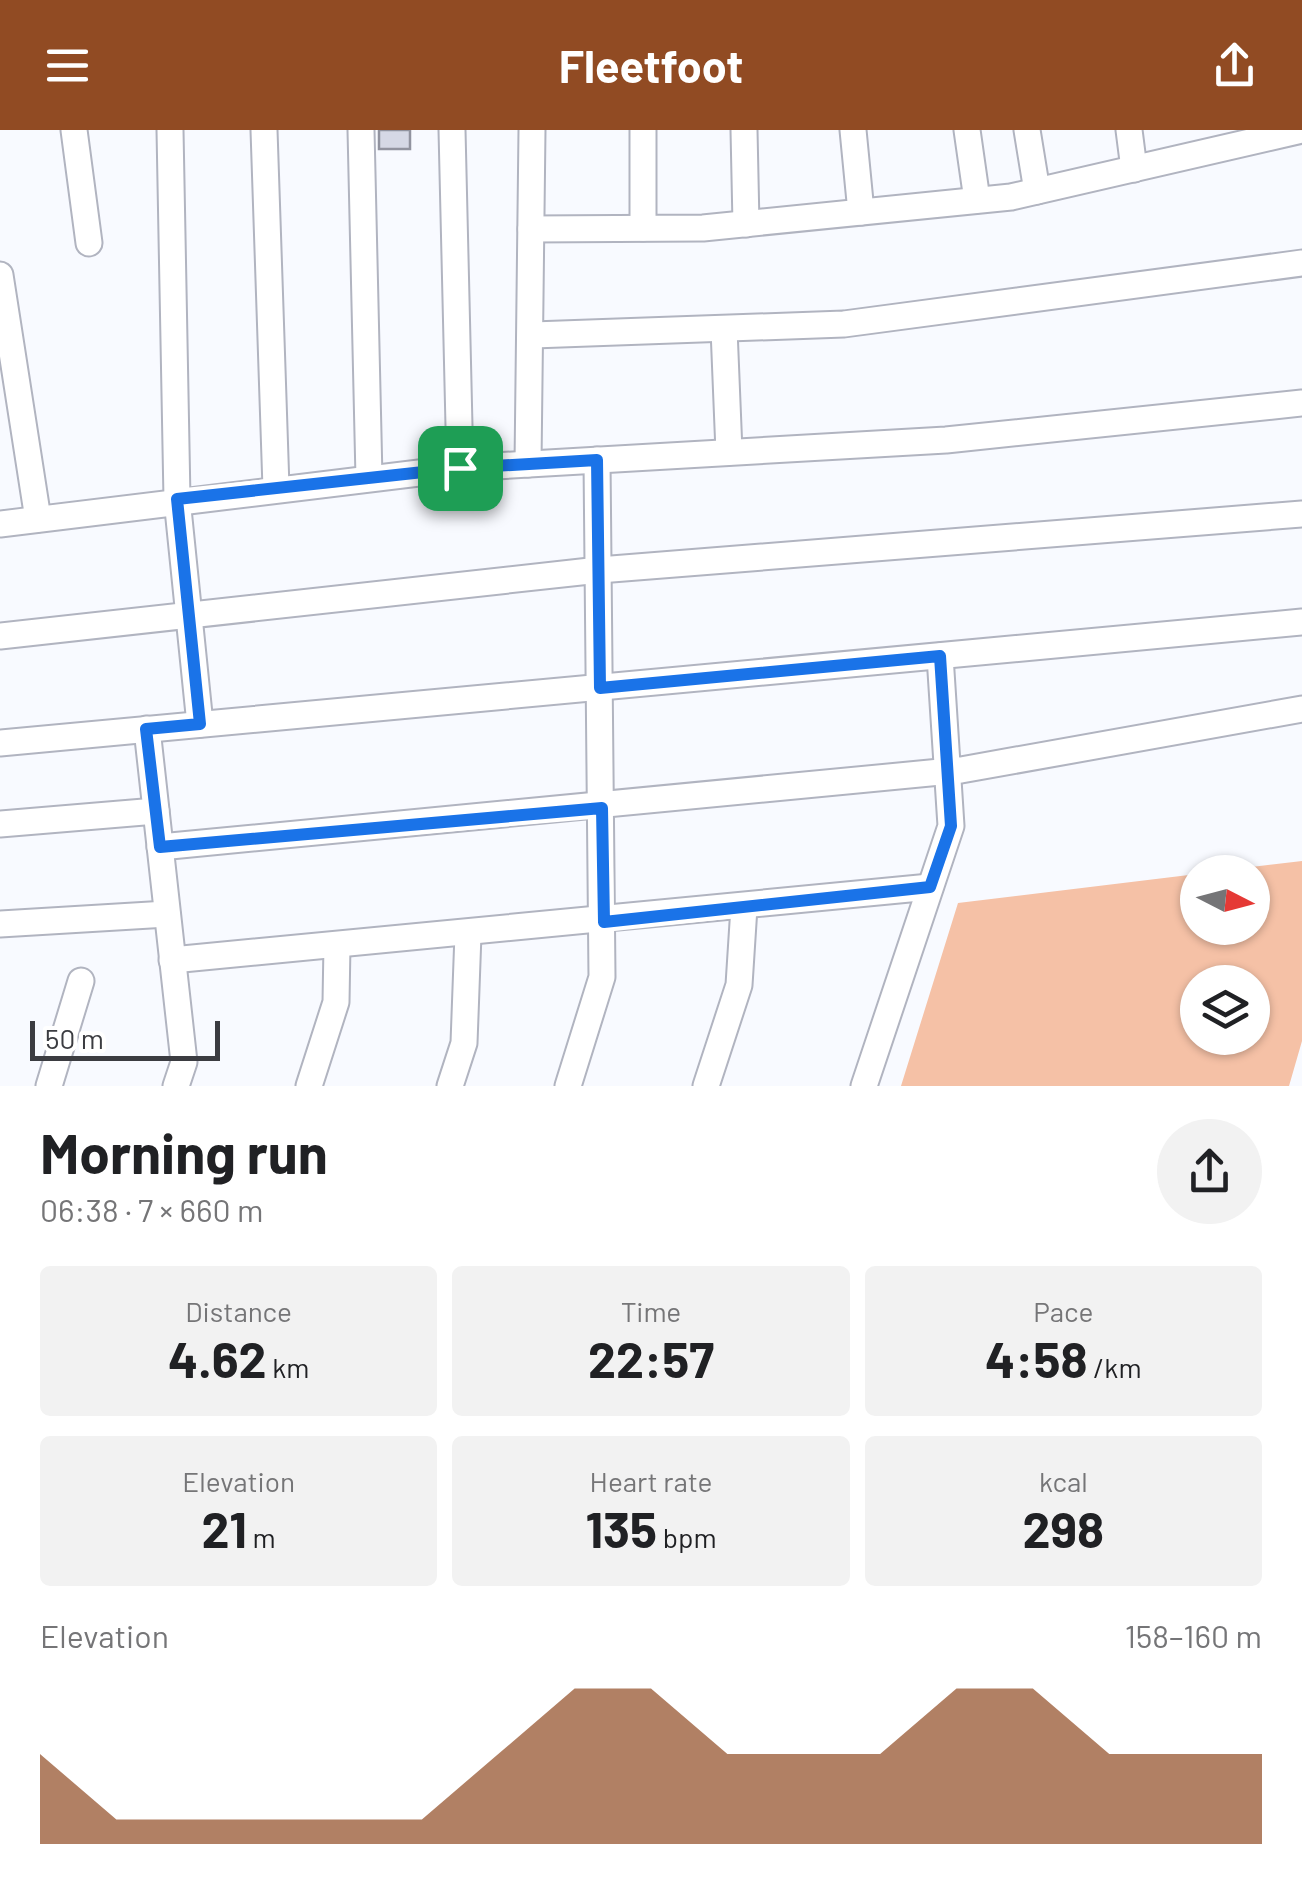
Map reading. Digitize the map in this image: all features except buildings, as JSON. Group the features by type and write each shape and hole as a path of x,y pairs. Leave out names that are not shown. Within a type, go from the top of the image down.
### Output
{"street":[{"path":"74,130 88,243"},
{"path":"170,130 177,499 200,724"},
{"path":"264,130 276,488"},
{"path":"361,130 370,478"},
{"path":"452,130 460,468"},
{"path":"528,464 533,335 532,130"},
{"path":"642,228 643,130"},
{"path":"744,130 746,224"},
{"path":"854,130 862,212"},
{"path":"967,130 977,200"},
{"path":"1028,130 1037,191"},
{"path":"1129,130 1134,168"},
{"path":"530,228 746,224 977,200 1037,191 1249,136 1302,130"},
{"path":"533,335 844,324 1302,262"},
{"path":"0,275 38,519"},
{"path":"724,328 729,452"},
{"path":"0,524 177,499 460,468 946,440 1302,403"},
{"path":"568,1086 602,977 597,460"},
{"path":"0,636 598,570 1302,514"},
{"path":"0,743 1302,622"},
{"path":"864,1086 951,826 940,656"},
{"path":"160,847 602,808 946,772 1302,709"},
{"path":"146,729 184,1062 176,1086"},
{"path":"0,824 156,811"},
{"path":"172,960 604,922 930,887"},
{"path":"706,1086 740,985 744,907"},
{"path":"0,924 168,914"},
{"path":"450,1086 464,1042 468,934"},
{"path":"309,1086 336,1002 337,945"},
{"path":"49,1086 81,981"}],"shaded area":[{"path":"1302,861 1302,1041 1289,1086 901,1086 958,903 1180,876 1180,945 1270,945 1270,865"}],"route":[{"path":"597,460 600,688 940,656 951,826 930,887 604,922 602,808 160,847 146,729 200,724 177,499 460,468 597,460"}]}
